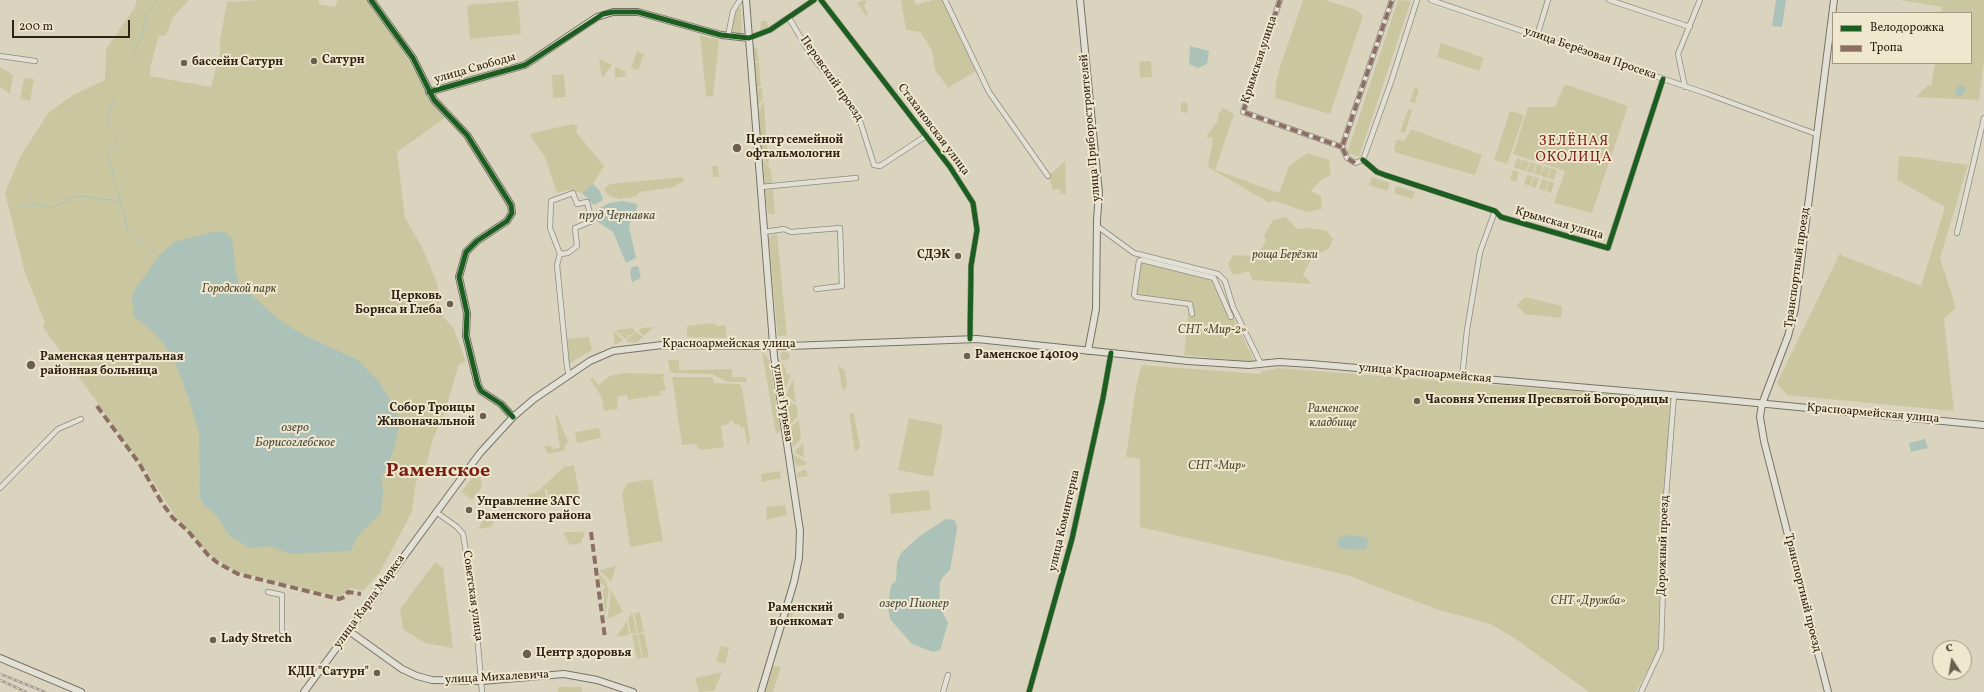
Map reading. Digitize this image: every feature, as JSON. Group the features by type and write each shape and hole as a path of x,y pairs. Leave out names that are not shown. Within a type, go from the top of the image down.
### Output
{"main road":[{"path":"371,0 413,58 429,92 438,106 467,135 508,199 512,209 507,220 477,241 466,252 459,277 466,304 467,341 478,385 481,391 496,400 513,417"},
{"name":"улица Гурьева","path":"746,0 773,346 796,500 799,548 794,582 761,692"},
{"name":"улица Приборостроителей","path":"1080,0 1099,193 1096,309 1088,351"},
{"name":"Транспортный проезд","path":"1832,12 1834,0"},
{"name":"улица Свободы","path":"429,92 525,65 597,17 614,12 638,12 728,36 749,38"},
{"name":"Транспортный проезд","path":"1828,692 1811,631 1764,441 1760,417 1762,404 1788,336 1795,309 1832,15"},
{"name":"Красноармейская улица","path":"436,512 470,465 513,417 569,374 601,355 613,351 680,344 773,346 970,339 1088,351"},
{"name":"улица Красноармейская","path":"1088,351 1188,361 1249,365 1279,362 1674,395 1762,404"},
{"name":"Красноармейская улица","path":"1762,404 1984,425"},
{"name":"улица Карла Маркса","path":"304,692 436,512"},
{"name":"улица Михалевича","path":"349,631 402,668 417,676 437,681 482,680 564,674 596,680 634,692"},
{"path":"0,658 81,692"}],"street":[{"path":"728,36 733,11 740,0"},
{"path":"749,38 763,34 814,0"},
{"name":"Стахановская улица","path":"821,0 926,136 960,182 973,203 976,215 977,230 971,266 970,339"},
{"path":"945,0 989,92 1048,176"},
{"name":"Крымская улица","path":"1280,0 1243,112 1342,147"},
{"path":"1392,0 1342,147 1347,158 1355,164 1363,160 1391,82 1417,0"},
{"name":"улица Берёзовая Просека","path":"1431,0 1663,79 1816,134"},
{"path":"1536,36 1548,0"},
{"path":"1609,0 1690,27"},
{"path":"1685,87 1678,54 1700,0"},
{"name":"Перовский проезд","path":"789,18 811,55 848,102 860,121 874,165 880,166 926,136"},
{"path":"0,56 35,61"},
{"name":"Крымская улица","path":"1363,160 1377,172 1494,211 1501,217 1608,248 1663,79"},
{"path":"1957,233 1984,118"},
{"path":"761,187 856,178"},
{"path":"560,254 568,253 577,246 574,228 592,221 586,202 577,204 573,193 551,201 550,228 560,254 557,265 567,367 569,374"},
{"path":"1462,378 1467,330 1480,252 1494,211"},
{"path":"1097,226 1134,253 1218,274 1225,281 1233,307 1261,364"},
{"path":"764,232 784,229 791,232 840,228 842,286 816,289"},
{"path":"1192,314 1190,304 1136,297 1134,295 1139,261 1142,260 1214,278 1231,317"},
{"name":"улица Коминтерна","path":"1029,692 1072,539 1103,398 1111,353"},
{"name":"Дорожный проезд","path":"1641,692 1661,649 1666,503 1674,395"},
{"path":"0,488 58,429 81,419"},
{"name":"Советская улица","path":"436,512 457,527 462,534 474,599 482,692"},
{"path":"268,592 282,595 282,631"},
{"path":"943,692 948,675"}],"green space":[{"name":"Городской парк","path":"137,0 189,0 174,16 166,35 159,36 151,64 150,76 211,87 220,54 220,40 227,2 259,0 319,0 319,4 335,7 338,0 366,0 403,51 432,103 445,118 397,152 405,218 422,247 437,283 440,313 454,329 466,362 459,364 445,411 432,442 427,462 416,481 412,512 380,572 363,591 351,588 339,597 333,596 235,571 208,553 175,516 148,473 43,327 45,323 25,273 5,193 21,155 49,112 73,95 105,80 106,49 135,7"},
{"path":"863,0 867,1 864,5 868,14 866,16 857,3"},
{"path":"901,0 914,0 916,5 933,0 944,0 976,71 948,88 935,70 932,50 920,32 906,30"},
{"path":"1303,0 1325,0 1357,10 1363,16 1330,114 1275,98 1276,82 1280,67"},
{"path":"1398,0 1411,1 1359,157 1347,153"},
{"path":"1900,0 1984,0 1984,61 1979,100 1916,97 1928,85 1931,86 1935,64 1972,64 1972,12 1941,12 1942,7"},
{"path":"518,1 521,34 470,39 467,5"},
{"path":"739,7 741,9 742,33 739,35 731,32 736,9"},
{"path":"761,21 766,21 769,28 760,32"},
{"path":"700,35 719,40 713,97 706,96"},
{"path":"1441,43 1484,58 1479,71 1437,57"},
{"path":"757,47 759,61 753,61 752,48"},
{"path":"637,51 644,54 638,70 631,68"},
{"path":"599,58 612,65 602,78"},
{"path":"1151,61 1152,77 1140,78 1139,62"},
{"path":"759,62 761,87 755,87 753,63"},
{"path":"0,67 13,75 10,94 0,87"},
{"path":"615,67 625,71 626,76 615,78"},
{"path":"564,74 566,97 553,98 552,75"},
{"path":"24,78 34,79 30,101 20,99"},
{"path":"1567,85 1628,106 1592,213 1554,203 1565,171 1513,154 1528,107 1555,107 1564,86"},
{"path":"762,88 763,98 757,108 755,89"},
{"path":"1414,88 1419,89 1415,103 1410,102"},
{"path":"764,101 766,135 759,135 758,111"},
{"path":"1181,103 1187,103 1188,113 1181,112"},
{"path":"1223,108 1234,114 1215,170 1279,193 1289,166 1308,153 1329,160 1331,174 1319,182 1311,191 1321,196 1322,209 1307,212 1275,201 1268,202 1208,167 1213,138 1206,137 1218,120 1218,115"},
{"path":"1408,109 1412,111 1405,133 1400,132"},
{"path":"1510,111 1524,115 1507,164 1494,160"},
{"path":"573,124 578,126 576,132 604,166 593,184 582,193 568,190 557,193 545,157 530,136 532,133"},
{"path":"1411,129 1482,155 1475,175 1397,153 1394,150 1396,140 1405,141"},
{"path":"766,136 769,166 761,156 759,137"},
{"path":"1899,156 1968,165 1940,258 1956,308 1944,319 1954,411 1787,395 1777,383 1840,253 1843,256 1921,286 1945,207 1897,180"},
{"path":"1517,158 1522,160 1520,169 1514,168"},
{"path":"763,160 771,170 773,184 765,185"},
{"path":"1523,160 1529,162 1526,171 1520,169"},
{"path":"1065,161 1066,194 1061,194 1060,189 1053,190 1049,176"},
{"path":"1530,162 1536,164 1533,173 1527,172"},
{"path":"1537,164 1543,166 1540,175 1534,174"},
{"path":"712,166 718,166 719,177 713,177"},
{"path":"1544,166 1550,168 1547,178 1541,176"},
{"path":"1551,168 1557,170 1554,180 1548,178"},
{"path":"1513,170 1519,172 1516,182 1510,180"},
{"path":"1527,175 1533,176 1530,186 1524,184"},
{"path":"683,177 684,181 673,187 640,192 636,196 629,198 618,199 608,195 604,189 610,184"},
{"path":"1372,177 1390,183 1387,191 1369,185"},
{"path":"1534,177 1539,178 1536,188 1531,187"},
{"path":"1542,179 1548,181 1545,191 1539,189"},
{"path":"1549,181 1554,183 1551,193 1546,191"},
{"path":"1396,186 1415,192 1412,199 1394,193"},
{"path":"773,189 775,214 769,214 765,190"},
{"name":"роща Берёзки","path":"1286,217 1297,229 1305,228 1326,230 1333,239 1329,249 1313,256 1303,275 1312,284 1252,280 1249,271 1233,275 1228,264 1233,255 1256,256 1266,241 1264,236 1273,220"},
{"path":"777,234 786,326 777,328 769,239 772,235"},
{"name":"СНТ «Мир-2»","path":"1137,257 1214,276 1253,358 1253,362 1184,355 1189,307 1133,299"},
{"path":"1525,297 1562,306 1561,318 1525,314 1517,305"},
{"path":"713,323 717,326 726,325 726,338 687,337 687,326"},
{"path":"786,326 787,335 778,336 777,329"},
{"path":"654,327 644,336 638,331 642,328"},
{"path":"633,328 636,331 625,339 615,330"},
{"path":"613,330 623,340 615,345"},
{"path":"636,332 643,337 637,342 630,343 626,340"},
{"path":"589,337 592,350 569,364 567,339"},
{"path":"762,351 769,360 781,430 776,434"},
{"path":"785,351 790,356 785,361 780,356"},
{"path":"778,357 786,369 787,375 790,374 784,392"},
{"path":"668,360 679,360 679,370 732,369 732,377 746,377 747,382 728,382 711,374 673,373 670,371"},
{"path":"838,365 845,371 847,385 843,392"},
{"path":"1141,365 1260,374 1262,371 1279,368 1671,399 1660,570 1658,650 1636,692 1589,692 1517,640 1491,624 1439,610 1351,576 1140,527 1140,459 1126,457 1135,393"},
{"path":"624,373 664,374 663,378 666,390 660,391 661,395 628,400 627,395 617,397 618,409 604,411 602,398 590,379 593,378 598,385 610,376"},
{"path":"672,377 710,377 713,378 714,383 739,384 742,387 750,440 748,446 744,427 740,428 740,424 734,425 733,421 729,422 729,424 721,426 724,447 700,450 696,444 682,445"},
{"path":"793,379 796,403 786,395"},
{"path":"785,398 797,406 798,417 789,425"},
{"path":"854,413 860,448 855,452 849,414"},
{"path":"555,415 557,415 568,442 564,447 566,450 548,454 544,447 551,445 552,449 560,448"},
{"path":"909,418 943,425 933,477 898,470"},
{"path":"799,420 801,439 793,448 790,428"},
{"path":"599,428 601,438 577,443 575,432"},
{"path":"803,443 804,458 794,452"},
{"path":"793,454 806,462 806,465 797,466 795,464"},
{"path":"574,465 580,500 549,505 547,489 537,492 564,467"},
{"path":"479,469 482,487 472,500 461,492"},
{"path":"806,469 808,476 797,478 798,472"},
{"path":"780,471 781,478 762,482 761,474"},
{"path":"652,479 663,541 630,547 622,494 627,483"},
{"path":"545,490 547,499 530,503 528,494"},
{"path":"929,490 931,510 891,514 889,494"},
{"path":"785,505 787,515 767,520 766,507"},
{"path":"490,519 494,522 491,527 478,529 483,520"},
{"path":"563,532 585,532 581,543 570,545"},
{"path":"435,562 443,568 453,648 425,643 403,629 400,609"},
{"path":"616,566 611,582 599,570"},
{"path":"599,573 607,582 606,584 609,589 605,617 603,590 606,587 599,582"},
{"path":"611,589 623,612 607,619 608,614"},
{"path":"791,603 796,605 789,626 786,622"},
{"path":"632,612 637,633 631,634 628,619"},
{"path":"640,612 644,632 638,633 634,613"},
{"path":"627,621 629,635 616,637"},
{"path":"644,633 649,657 643,658 638,634"},
{"path":"637,634 642,658 637,659 632,635"},
{"path":"721,646 729,648 725,664 716,661"},
{"path":"772,665 781,667 773,692 764,692"},
{"path":"722,672 714,691 699,692 695,678"},
{"path":"558,687 582,687 582,692 558,692"}],"water":[{"path":"1776,0 1786,0 1782,27 1772,26"},
{"path":"1190,46 1209,51 1207,64 1198,68 1189,64"},
{"path":"1960,85 1964,86 1965,91 1960,96 1956,96 1955,90"},
{"name":"пруд Чернавка","path":"593,184 600,191 603,200 594,205 582,193"},
{"name":"пруд Чернавка","path":"622,201 637,204 636,212 633,214 629,227 636,258 626,263 613,232 595,220 596,210 609,203"},
{"name":"озеро Борисоглебское","path":"217,231 227,233 232,238 236,273 239,283 244,288 278,319 300,333 358,360 379,382 394,406 400,423 394,449 382,477 383,493 381,513 356,538 351,551 292,554 268,546 249,548 229,535 215,514 205,506 200,498 199,433 189,400 177,367 163,343 152,331 134,316 132,298 135,289 159,256 174,242"},
{"path":"638,266 641,278 632,282 630,272 632,267"},
{"path":"1925,439 1928,448 1911,452 1909,443"},
{"name":"озеро Пионер","path":"946,519 954,520 957,529 950,570 942,578 940,583 939,605 948,623 940,650 933,652 912,644 890,619 888,606 891,585 896,581 897,562 901,553 921,535"},
{"path":"1348,535 1367,537 1368,541 1366,549 1351,550 1338,547 1337,542 1340,537"}],"waterway":[{"path":"134,52 142,35 147,14 157,0"},
{"path":"111,128 107,120 114,98"},
{"path":"115,136 116,142 107,153 128,230 159,256"},
{"path":"30,205 34,204 52,208 74,197 85,196 104,200 111,199 120,204"},
{"path":"21,207 27,206"}],"railway":[{"path":"0,674 45,692"},
{"path":"0,680 26,692"}],"marked path":[{"path":"1280,0 1243,112 1342,147"},
{"path":"1355,163 1347,158 1342,147 1392,0"},
{"path":"97,406 139,463 162,503 173,518 188,531 208,555 218,563 238,574 339,599 345,597 348,592 361,594"},
{"path":"591,532 605,638"}],"cycle path":[{"path":"371,0 413,58 434,100 467,135 511,205 512,213 507,221 477,241 466,252 459,277 467,313 466,336 478,385 481,391 501,404 513,417"},
{"path":"429,92 525,65 603,14 613,12 638,12 721,35 749,38 770,30 814,0"},
{"path":"821,0 950,167 973,203 977,230 971,266 970,339"},
{"path":"1363,160 1377,172 1495,211 1501,217 1608,248 1663,79"},
{"path":"1029,692 1072,539 1103,398 1111,353"}],"place":[{"name":"Сатурн","path":"314,61"},
{"name":"бассейн Сатурн","path":"184,63"},
{"name":"Центр семейной офтальмологии","path":"737,148"},
{"name":"СДЭК","path":"958,256"},
{"name":"Церковь Бориса и Глеба","path":"450,304"},
{"name":"Раменское 140109","path":"967,356"},
{"name":"Раменская центральная районная больница","path":"31,365"},
{"name":"Часовня Успения Пресвятой Богородицы","path":"1417,401"},
{"name":"Собор Троицы Живоначальной","path":"483,416"},
{"name":"Управление ЗАГС Раменского района","path":"469,510"},
{"name":"Раменский военкомат","path":"841,616"},
{"name":"Lady Stretch","path":"213,640"},
{"name":"Центр здоровья","path":"527,654"},
{"name":"КДЦ \"Сатурн\"","path":"377,673"}],"district":[{"name":"ЗЕЛЁНАЯ ОКОЛИЦА","path":"1574,150"},
{"name":"Раменское","path":"438,472"}],"park label":[{"name":"Раменское кладбище","path":"1333,417"},
{"name":"СНТ «Мир»","path":"1217,467"},
{"name":"СНТ «Дружба»","path":"1588,602"}]}
